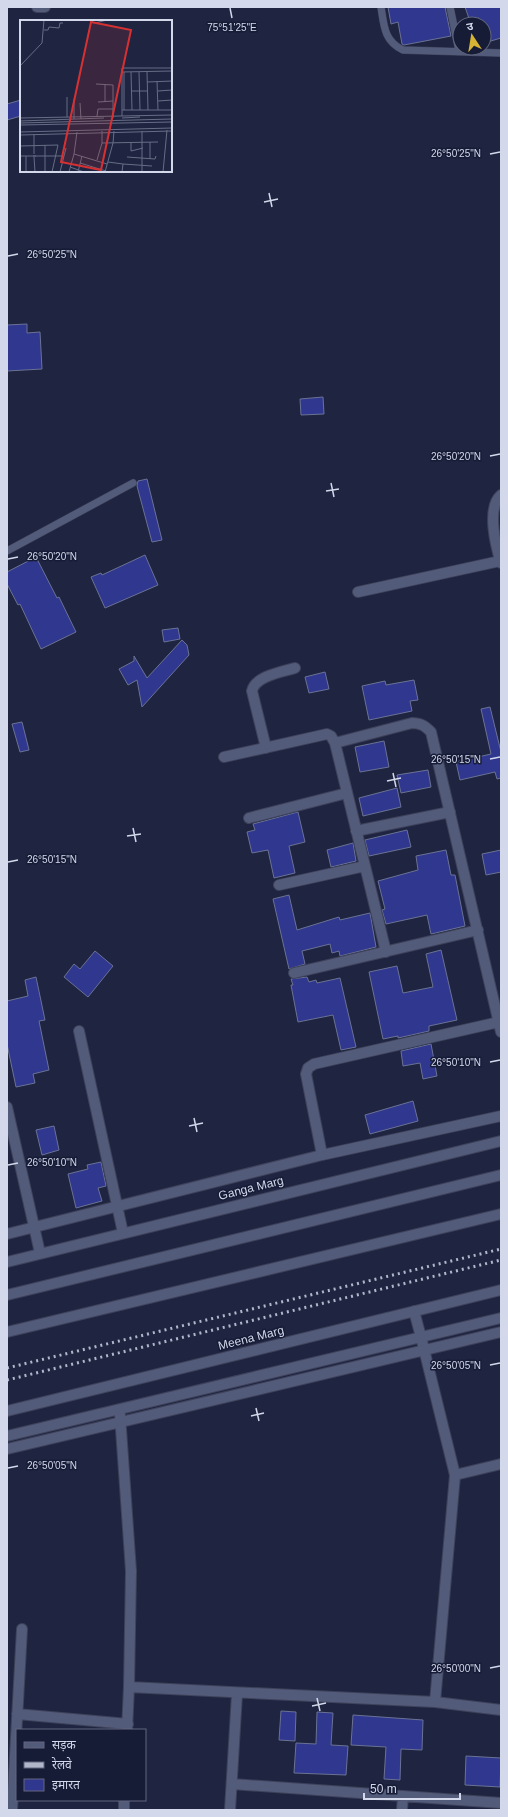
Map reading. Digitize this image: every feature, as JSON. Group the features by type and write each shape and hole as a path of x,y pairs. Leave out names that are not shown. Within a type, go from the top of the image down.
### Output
{"street":[{"path":"37,7 45,7"},
{"path":"358,592 501,562 492,514 498,498 501,495"},
{"path":"266,748 252,691 253,685 258,681 295,668"},
{"path":"322,1155 306,1074 308,1068 314,1064 500,1027 431,732 420,724 412,723 335,743"},
{"path":"224,757 328,734 331,736 335,743 386,952"},
{"path":"249,818 347,793"},
{"path":"356,831 450,812"},
{"path":"279,885 365,866"},
{"path":"294,973 478,930"},
{"path":"79,1031 123,1233"},
{"path":"7,1107 40,1253"},
{"path":"7,1234 322,1155 501,1116"},
{"name":"Ganga Marg","path":"7,1262 501,1141"},
{"path":"7,1295 501,1176"},
{"path":"7,1332 501,1214"},
{"name":"Meena Marg","path":"7,1411 501,1290"},
{"path":"414,1311 455,1475 435,1702"},
{"path":"7,1436 501,1318"},
{"path":"7,1449 501,1332"},
{"path":"17,1714 128,1727 131,1572 120,1409"},
{"path":"455,1475 501,1464"},
{"path":"12,1810 11,1741 17,1714 22,1629"},
{"path":"129,1687 237,1694 435,1702 501,1710"},
{"path":"230,1810 237,1694"},
{"path":"232,1784 501,1803"},
{"path":"402,1810 403,1796"}],"lane":[{"path":"381,7 387,36 394,46 403,50 452,51"},
{"path":"7,551 133,483"}],"building":[{"path":"388,7 445,7 451,36 404,45 402,44 398,22 391,24"},
{"path":"465,7 501,7 501,38 492,41 492,16 468,16"},
{"path":"20,100 20,116 7,120 7,104"},
{"path":"27,324 27,333 40,332 42,369 7,371 7,325"},
{"path":"323,397 324,414 301,415 300,399"},
{"path":"147,479 162,540 152,542 137,486 138,481"},
{"path":"145,555 158,585 105,608 91,577 101,573 102,575"},
{"path":"36,557 57,598 59,597 76,632 41,649 20,604 18,605 7,584 7,572"},
{"path":"178,628 180,639 164,642 162,630"},
{"path":"182,640 187,645 189,655 142,707 137,680 128,685 119,669 134,661 134,656 147,678"},
{"path":"325,672 329,689 309,693 305,677"},
{"path":"414,680 418,700 410,701 412,711 369,720 362,686 385,681 386,685"},
{"path":"490,707 501,752 501,778 497,779 495,772 460,780 456,762 491,754 481,709"},
{"path":"22,722 29,750 20,752 12,724"},
{"path":"384,741 389,767 360,772 355,747"},
{"path":"428,770 431,787 401,793 397,775"},
{"path":"397,788 401,807 363,816 359,798"},
{"path":"298,812 305,842 289,846 295,873 274,878 268,850 252,853 247,832 255,830 253,824"},
{"path":"407,830 411,847 369,856 365,840"},
{"path":"353,843 356,861 331,867 327,850"},
{"path":"446,850 451,875 455,875 465,926 431,934 427,915 386,924 382,910 385,909 378,881 418,870 416,856"},
{"path":"501,850 501,872 486,875 482,854"},
{"path":"289,895 297,930 339,917 340,920 370,913 376,947 340,956 339,951 332,953 330,944 302,951 305,964 289,969 273,899"},
{"path":"441,950 457,1020 429,1026 429,1031 398,1038 398,1036 383,1039 369,972 397,966 403,993 433,987 426,954"},
{"path":"95,951 113,966 88,997 64,977 74,964 80,969"},
{"path":"36,977 45,1020 39,1021 49,1070 33,1074 35,1083 16,1087 7,1044 7,1001 28,996 25,980"},
{"path":"307,977 309,982 316,980 317,983 340,978 356,1047 341,1050 333,1015 298,1022 291,979"},
{"path":"431,1044 437,1076 423,1079 420,1063 403,1066 401,1051"},
{"path":"413,1101 418,1121 370,1134 365,1115"},
{"path":"54,1126 59,1150 42,1155 36,1130"},
{"path":"101,1162 106,1186 98,1188 102,1201 76,1208 68,1174 88,1169 87,1165"},
{"path":"281,1711 296,1712 295,1741 279,1740"},
{"path":"317,1712 333,1713 331,1745 348,1746 346,1775 294,1773 296,1743 316,1744"},
{"path":"353,1715 423,1720 422,1750 401,1749 400,1780 384,1779 386,1747 351,1745"},
{"path":"466,1756 501,1758 500,1787 465,1785"}],"railway":[{"path":"7,1368 501,1249"},
{"path":"7,1380 501,1260"}]}
